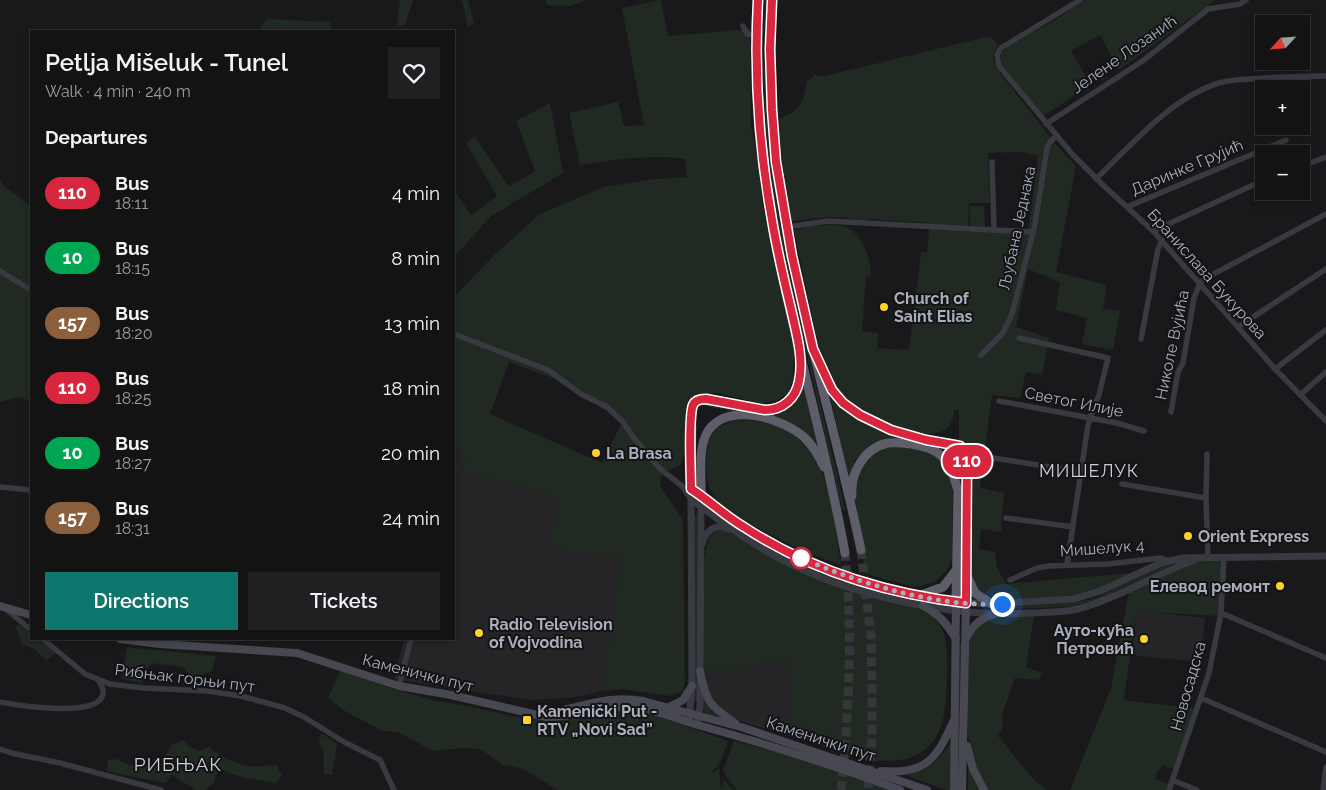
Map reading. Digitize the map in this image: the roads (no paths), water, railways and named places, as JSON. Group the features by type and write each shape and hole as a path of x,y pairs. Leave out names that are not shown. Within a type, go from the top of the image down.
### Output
{"highway":[{"path":"758,0 757,35 760,126 772,221 845,553"},
{"path":"772,0 770,49 776,162 786,222 813,349 861,550"},
{"path":"691,489 691,426 692,406 694,403 706,399 765,410 781,407 793,396 799,381 800,364 797,338"},
{"path":"813,349 832,390 843,403 860,415 891,430 926,440 958,446 963,449 967,456 961,570 975,593 993,609"},
{"path":"701,496 702,446 708,432 717,422 734,414 759,417 772,421 792,429 804,437 813,446 832,488"},
{"path":"853,514 851,492 854,473 872,450 889,443 928,447 938,453 946,461 955,479 958,491 961,607"},
{"path":"921,596 943,587 961,570"}],"main road":[{"path":"923,606 943,619 956,639"},
{"path":"2,607 30,615"},
{"path":"961,607 956,639 962,790"},
{"path":"954,790 964,643 961,607"},
{"path":"964,643 973,626 993,609"},
{"name":"Каменички пут","path":"128,640 160,644 297,653 399,686 452,695 531,715 559,718 592,710 624,707 650,711 837,767 900,790"},
{"path":"700,671 705,695 710,704 741,727"},
{"path":"668,707 683,700 692,686"},
{"name":"Каменички пут","path":"531,715 564,711 602,700 630,698 741,727 927,790"},
{"path":"869,769 903,771 913,769 931,760 938,752 959,714"},
{"path":"959,714 967,753 984,790"}],"street":[{"name":"Бранислава Букурова","path":"1080,0 1005,44 997,54 999,66 1056,136 1096,179 1162,240 1275,369 1326,421"},
{"name":"Јелене Лозанић","path":"1046,124 1144,60 1202,13 1215,8 1240,4 1246,0"},
{"path":"743,26 747,34 757,35"},
{"path":"1096,179 1168,112 1202,90 1221,82 1283,76 1326,76"},
{"name":"Љубана Једнака","path":"981,355 1003,334 1012,314 1033,232 1047,149 1049,143 1056,136"},
{"name":"Даринке Грујић","path":"1127,208 1286,140"},
{"path":"1310,163 1326,158"},
{"path":"992,162 994,230"},
{"path":"1153,231 1255,184"},
{"path":"1200,284 1206,278 1326,214"},
{"path":"786,222 828,221 1033,232"},
{"path":"1140,339 1158,248 1162,240"},
{"path":"1238,327 1326,269"},
{"path":"0,271 30,289"},
{"name":"Николе Вујића","path":"1171,412 1178,372 1183,363 1194,298 1200,284"},
{"path":"1275,369 1326,330"},
{"path":"455,334 548,370 581,394 607,407 622,421 633,437 660,468 682,486 691,499 764,550 833,581 875,594 923,606 1051,612 1079,608 1102,601 1174,567 1199,558"},
{"path":"1019,338 1108,358 1099,395 1090,418 1067,565"},
{"path":"1300,395 1326,372"},
{"name":"Светог Илије","path":"999,401 1090,418 1144,431"},
{"path":"1207,454 1208,558"},
{"path":"994,458 1081,472"},
{"path":"1122,484 1206,498"},
{"path":"682,486 691,489 743,527 801,558 834,572 876,586 961,607"},
{"path":"0,487 30,490"},
{"path":"689,722 692,686 691,489"},
{"path":"698,724 700,716 701,496"},
{"path":"1006,518 1073,527"},
{"path":"700,549 706,534 716,527 725,528 739,534"},
{"name":"Мишелук 4","path":"1010,580 1037,568 1067,565 1118,563 1161,558 1169,561 1182,558 1326,556"},
{"name":"Новосадска","path":"1170,790 1209,673 1221,613 1224,557"},
{"path":"993,609 1082,598 1169,561"},
{"path":"2,607 30,629"},
{"path":"1221,613 1326,658"},
{"name":"Рибњак горњи пут","path":"44,640 84,674 98,680 121,686 221,693 241,696 285,708 380,760 394,790"},
{"path":"399,686 411,640"},
{"path":"0,702 47,709 88,706 97,702 102,696 103,690 98,680"},
{"path":"1201,698 1326,752"},
{"path":"0,749 161,790"},
{"path":"1323,790 1326,767"},
{"path":"1172,780 1196,790"}],"tunnel":[{"path":"861,550 871,637 872,736 868,790"},
{"path":"841,790 849,671 849,612 845,553"}],"place":[{"name":"Church of Saint Elias","path":"884,307"},
{"name":"La Brasa","path":"596,453"},
{"name":"Orient Express","path":"1188,536"},
{"name":"Елевод ремонт","path":"1280,586"},
{"name":"Radio Television of Vojvodina","path":"479,633"},
{"name":"Ауто-кућа Петровић","path":"1144,639"},
{"name":"Kamenički Put - RTV „Novi Sad”","path":"527,720"}],"district":[{"name":"МИШЕЛУК","path":"1089,470"},
{"name":"РИБЊАК","path":"178,764"}]}
